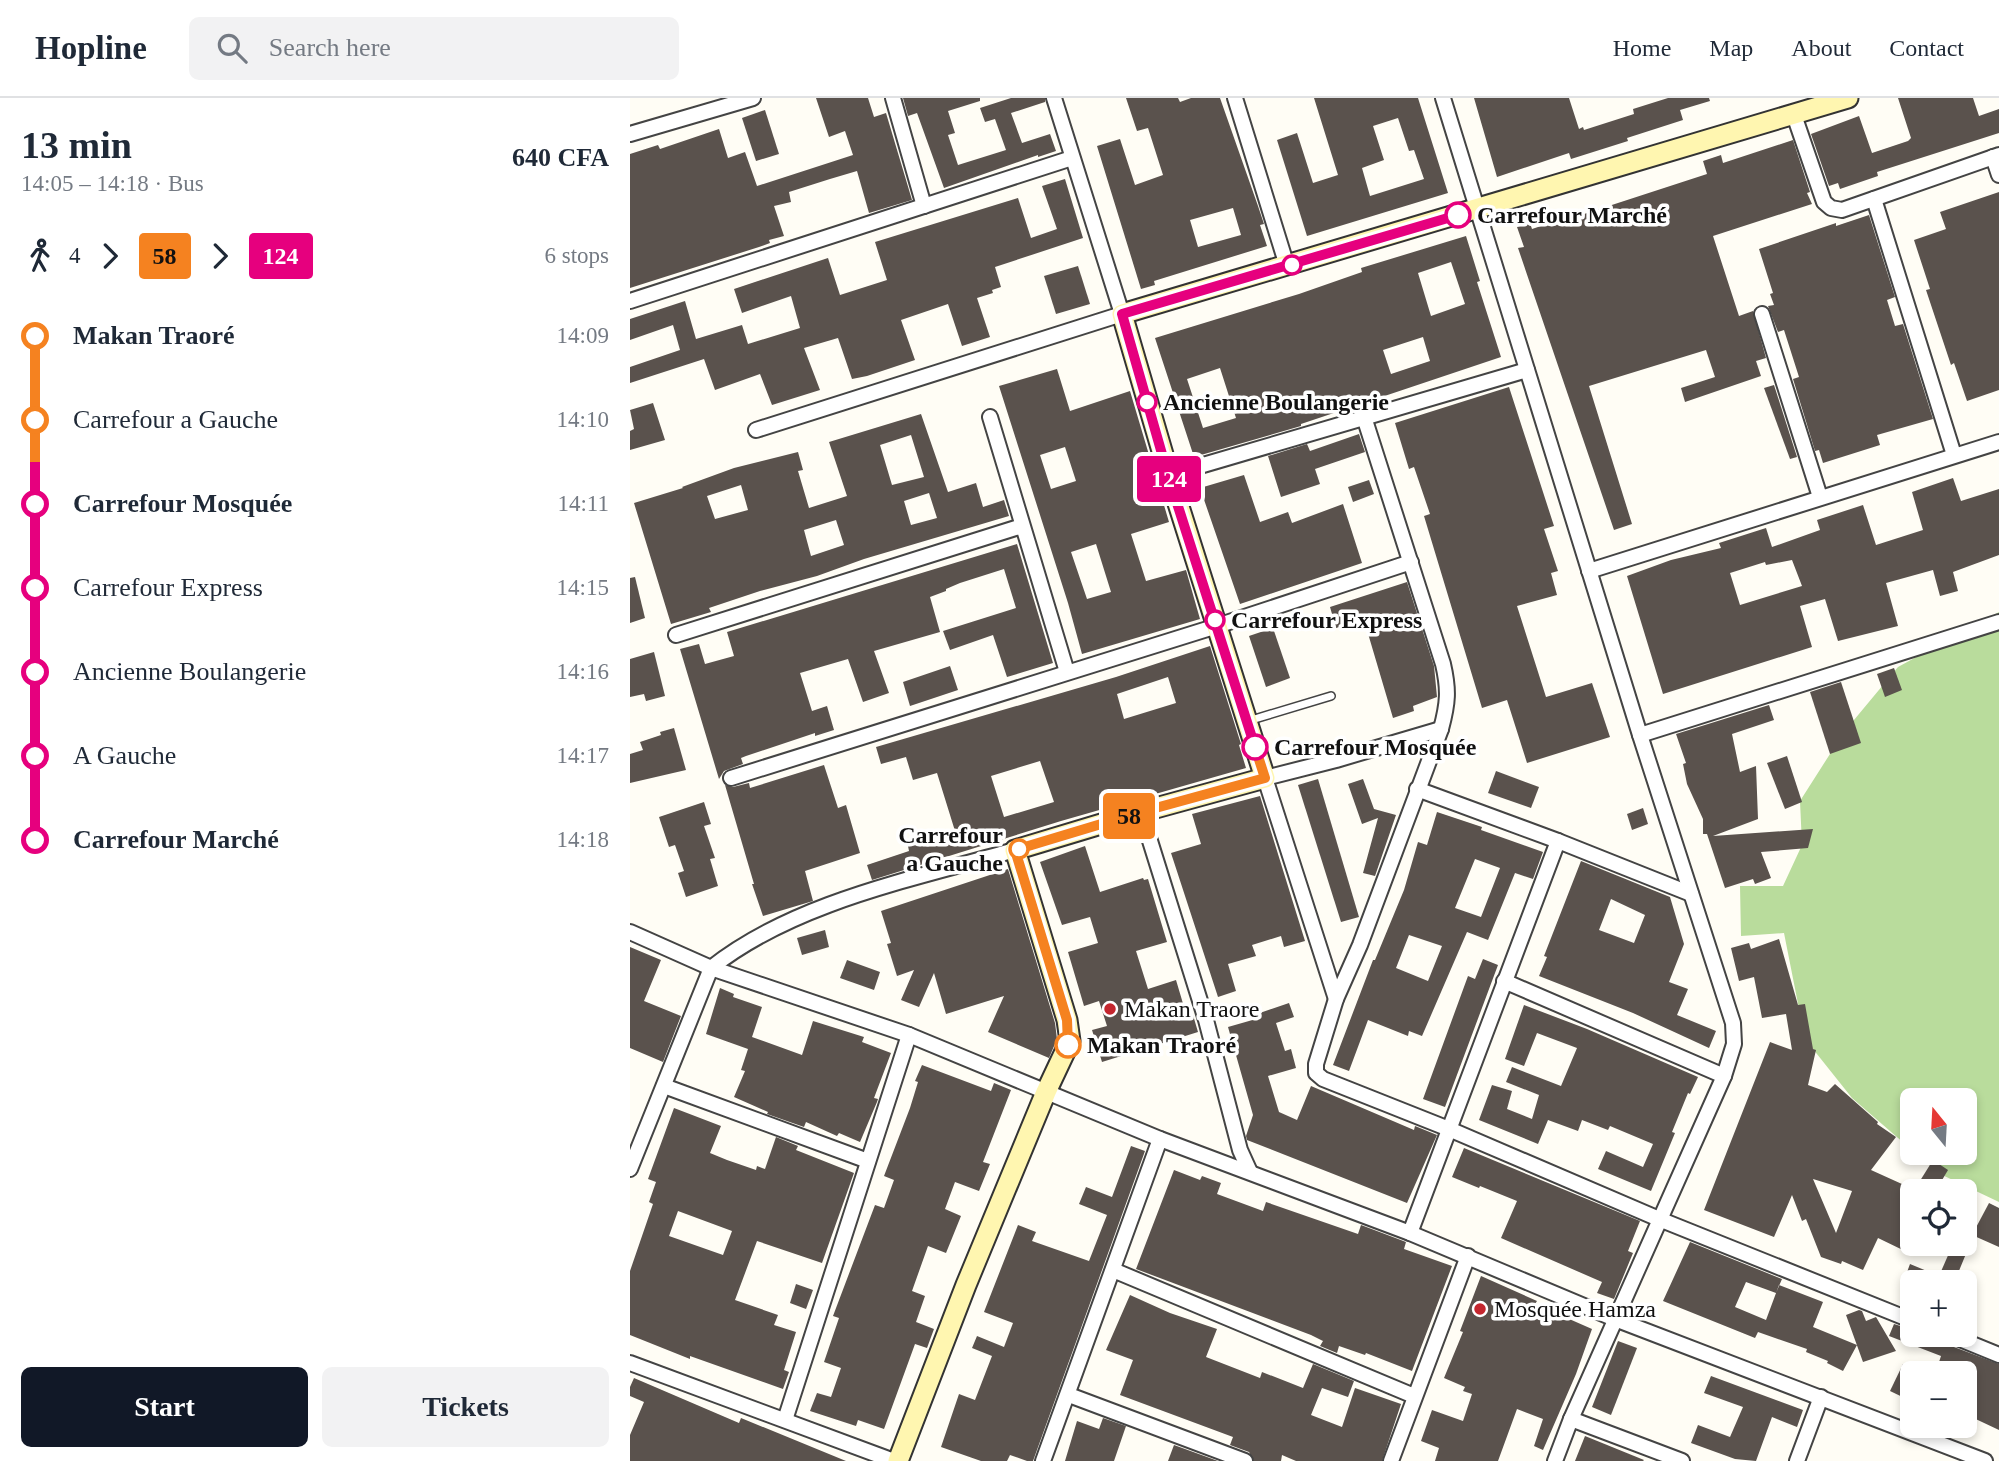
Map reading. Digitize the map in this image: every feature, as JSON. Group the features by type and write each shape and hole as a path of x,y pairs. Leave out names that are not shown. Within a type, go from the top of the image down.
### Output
{"street":[{"path":"630,134 753,98"},
{"path":"893,98 924,206"},
{"path":"1054,98 1122,314 1168,475 1336,999"},
{"path":"1236,98 1287,266"},
{"path":"1443,98 1640,735 1733,1023 1734,1044 1724,1076 1571,1419 1555,1461"},
{"path":"756,430 1122,314 1848,98"},
{"path":"1794,115 1824,202 1831,208 1842,210 1996,156 1999,175"},
{"path":"630,301 1072,158"},
{"path":"1874,199 1954,455"},
{"path":"1762,314 1819,498"},
{"path":"1168,475 1527,370"},
{"path":"990,417 1067,673"},
{"path":"1364,417 1449,690 1441,729 1360,945 1336,999 1316,1064 1316,1073 1323,1079 1449,1129 1659,1219 1900,1316"},
{"path":"1589,571 1999,442"},
{"path":"676,635 1022,526"},
{"path":"731,778 1217,626 1411,562"},
{"path":"1640,735 1999,622"},
{"path":"630,1170 711,968 731,952 784,922 887,886 1441,729"},
{"path":"1417,789 1691,894"},
{"path":"1141,812 1206,1020 1240,1150 1250,1172"},
{"path":"1410,1233 1558,841"},
{"path":"630,1363 896,1461 1046,1091 1070,1041 1015,850"},
{"path":"630,932 711,968 909,1035 1160,1139 1410,1233 1615,1319 1985,1461"},
{"path":"1504,981 1724,1076"},
{"path":"785,1420 909,1035"},
{"path":"664,1086 868,1161"},
{"path":"1043,1461 1160,1139"},
{"path":"1391,1461 1468,1256"},
{"path":"1113,1270 1414,1396"},
{"path":"1977,1346 1999,1355"},
{"path":"1069,1395 1245,1461"},
{"path":"1797,1461 1821,1397"},
{"path":"1571,1419 1682,1461"}],"lane":[{"path":"1247,721 1331,696"}],"green space":[{"path":"1999,612 1999,1202 1977,1192 1977,1179 1951,1179 1930,1166 1978,1166 1978,1088 1900,1088 1900,1140 1852,1098 1805,1039 1784,933 1741,936 1740,886 1783,886 1802,845 1800,801 1844,732 1898,667"}],"building":[{"path":"816,98 868,98 874,117 886,113 912,200 869,213 857,171 830,179 789,192 791,202 774,206 784,236 769,240 770,243 759,247 630,288 630,154 658,145 660,149 719,129 728,158 745,152 757,186 853,155 845,131 829,137"},
{"path":"903,98 980,98 980,101 948,111 955,133 948,135 958,165 1006,150 995,119 985,122 980,108 1011,98 1045,98 1045,102 1011,113 1022,143 1050,134 1056,151 944,188 917,113 908,116"},
{"path":"1126,98 1178,98 1180,102 1191,98 1220,98 1264,224 1260,225 1267,246 1154,281 1155,285 1141,289 1097,146 1120,139 1135,185 1163,175 1148,128 1137,131","holes":["1233,208 1241,235 1198,247 1190,220"]},
{"path":"1314,98 1418,98 1448,193 1307,236 1277,140 1297,133 1313,183 1338,175","holes":["1398,118 1409,151 1414,150 1424,179 1370,196 1362,168 1384,160 1373,126"]},
{"path":"1474,98 1569,98 1579,129 1583,127 1584,130 1634,114 1633,109 1668,98 1709,98 1710,101 1680,110 1683,120 1627,138 1628,141 1571,159 1569,153 1497,177"},
{"path":"1898,98 1973,98 1979,116 1999,109 1999,133 1877,172 1878,176 1840,189 1838,183 1829,186 1811,134 1859,116 1872,153 1908,141 1911,138"},
{"path":"765,110 779,154 756,161 742,118"},
{"path":"1793,140 1812,204 1713,236 1739,316 1753,311 1766,358 1756,361 1761,376 1685,402 1681,388 1715,377 1706,350 1589,386 1632,524 1614,530 1518,248 1524,247 1517,227 1530,223 1532,229 1577,214 1578,216 1707,174 1703,161 1721,155 1723,163"},
{"path":"1065,179 1083,238 995,267 1001,287 992,290 993,293 977,298 990,337 962,346 948,304 901,320 915,360 867,376 852,379 838,338 804,348 820,390 772,405 760,374 715,390 704,359 630,383 630,367 680,350 673,325 630,340 630,319 685,301 696,339 742,325 748,344 800,328 791,296 742,313 734,289 828,258 840,295 887,280 875,242 1018,198 1031,238 1057,229 1042,186"},
{"path":"1999,192 1999,390 1967,401 1954,363 1951,365 1926,290 1930,289 1914,240 1946,229 1940,212"},
{"path":"1869,215 1895,297 1887,300 1895,326 1903,324 1933,419 1877,435 1880,445 1823,463 1819,450 1815,451 1793,379 1799,377 1784,330 1778,332 1768,306 1774,305 1770,294 1773,293 1759,249 1836,223 1836,226"},
{"path":"1466,236 1480,281 1477,282 1501,357 1301,426 1194,457 1155,338 1299,294 1362,272 1361,268","holes":["1451,262 1465,304 1431,316 1418,273","1423,337 1430,361 1391,374 1383,350","1220,368 1236,418 1203,428 1187,379"]},
{"path":"1078,266 1090,304 1056,314 1044,276"},
{"path":"1057,369 1070,411 1130,391 1169,522 1131,534 1146,581 1186,570 1200,619 1082,654 999,386","holes":["1065,447 1076,481 1051,489 1040,455","1096,544 1111,592 1087,599 1071,552"]},
{"path":"1774,385 1797,457 1790,459 1764,388"},
{"path":"1509,387 1554,526 1544,529 1558,571 1551,573 1557,595 1517,606 1546,697 1592,683 1610,737 1527,763 1507,700 1482,708 1424,516 1430,514 1414,467 1409,469 1395,423"},
{"path":"653,403 665,440 630,450 630,431 634,429 630,410"},
{"path":"921,414 948,492 976,483 983,507 1004,500 1009,516 760,591 709,608 711,612 671,624 634,503 734,468 798,452 803,470 798,471 809,508 847,496 829,442","holes":["911,435 924,477 892,485 880,445","741,485 748,510 715,519 707,496","929,493 937,518 911,525 904,501","836,520 844,545 811,556 804,530"]},
{"path":"1359,434 1365,452 1315,469 1320,484 1281,497 1268,456 1307,444 1310,451"},
{"path":"1244,475 1260,522 1288,512 1292,523 1343,504 1362,563 1240,604 1200,488"},
{"path":"1953,478 1961,501 1999,489 1999,555 1953,572 1958,591 1940,596 1933,570 1886,583 1898,626 1838,641 1825,599 1800,606 1812,647 1663,694 1627,576 1671,560 1721,548 1719,543 1766,528 1772,547 1820,530 1817,520 1863,505 1876,545 1923,530 1912,492","holes":["1792,560 1802,586 1740,605 1730,573 1765,562 1766,565"]},
{"path":"1369,480 1374,494 1353,502 1348,487"},
{"path":"1017,544 1053,663 1007,677 993,635 950,650 943,631 1016,608 1004,569 960,583 930,597 940,632 874,651 889,693 863,702 848,659 800,673 812,711 827,706 834,730 815,736 815,733 741,758 743,764 724,771 719,779 680,649 699,644 705,664 734,656 727,632"},
{"path":"635,577 645,618 630,623 630,578"},
{"path":"1407,582 1434,666 1437,697 1413,706 1414,711 1393,718 1364,620 1336,628 1330,607"},
{"path":"1273,628 1290,678 1266,687 1249,636"},
{"path":"1210,646 1246,768 1061,821 872,880 867,865 909,851 908,846 955,831 937,773 913,780 906,757 881,764 876,747 1116,677","holes":["1168,677 1176,703 1124,719 1117,694","1040,761 1054,802 1004,817 991,776"]},
{"path":"654,652 665,696 646,701 644,694 630,697 630,659"},
{"path":"950,666 958,690 910,706 903,682"},
{"path":"1894,668 1902,690 1885,697 1877,674"},
{"path":"1841,682 1861,743 1830,754 1810,692"},
{"path":"1769,705 1774,720 1732,734 1740,772 1756,766 1758,819 1713,836 1813,829 1808,848 1761,852 1771,878 1755,884 1753,879 1725,888 1707,834 1703,834 1703,819 1687,784 1683,764 1686,763 1676,734"},
{"path":"674,728 686,770 630,783 630,754 643,750 640,742"},
{"path":"1787,756 1802,802 1785,809 1767,763"},
{"path":"824,765 838,808 846,805 860,853 805,871 813,901 763,916 725,785 733,787 749,783 750,788"},
{"path":"1496,771 1539,787 1531,808 1488,793"},
{"path":"1318,779 1359,917 1341,922 1298,785"},
{"path":"1363,779 1374,809 1396,815 1375,876 1363,873 1378,818 1362,824 1348,784"},
{"path":"1260,796 1305,941 1284,947 1281,936 1252,945 1256,956 1228,964 1236,991 1218,997 1171,853 1201,844 1192,814"},
{"path":"704,802 711,824 704,826 715,858 710,859 718,886 686,897 678,873 684,871 675,845 669,847 659,817"},
{"path":"1643,808 1648,824 1632,830 1627,814"},
{"path":"1437,812 1543,852 1533,879 1515,873 1488,940 1467,932 1422,1036 1409,1031 1408,1036 1368,1020 1349,1071 1333,1065 1373,960 1404,890 1418,842 1427,845","holes":["1475,859 1500,868 1481,917 1455,908","1409,935 1442,946 1428,981 1396,968"]},
{"path":"1085,846 1100,892 1143,878 1148,879 1167,942 1136,951 1148,989 1176,980 1187,1017 1193,1015 1198,1032 1102,1062 1092,1030 1107,1026 1099,1001 1084,1006 1068,952 1098,943 1090,917 1062,925 1040,862"},
{"path":"1581,861 1670,897 1684,944 1669,982 1688,989 1677,1015 1716,1031 1709,1048 1633,1013 1539,976 1547,957 1544,956","holes":["1611,899 1645,915 1634,943 1599,930"]},
{"path":"1008,869 1055,1023 1057,1039 1049,1058 988,1032 1004,996 946,1014 934,973 919,1007 901,1000 914,970 897,976 887,944 891,943 881,911"},
{"path":"825,930 829,947 802,955 797,938"},
{"path":"1779,939 1798,1005 1805,1004 1813,1049 1816,1050 1808,1085 1827,1092 1835,1084 1878,1122 1877,1124 1896,1137 1871,1170 1900,1183 1900,1249 1878,1238 1863,1270 1842,1261 1841,1264 1821,1257 1806,1219 1802,1221 1792,1195 1774,1237 1704,1210 1770,1042 1792,1050 1786,1014 1762,1018 1754,977 1739,981 1731,948 1749,943 1751,949","holes":["1813,1179 1852,1191 1836,1233"]},
{"path":"630,947 661,960 644,1001 681,1016 663,1062 630,1048"},
{"path":"1483,959 1498,965 1445,1107 1423,1099 1468,976 1475,979"},
{"path":"847,960 880,972 874,990 840,978"},
{"path":"720,988 734,994 733,997 762,1007 752,1037 802,1055 813,1021 864,1037 862,1042 891,1053 874,1098 878,1099 877,1102 860,1142 839,1133 837,1136 806,1122 804,1127 767,1114 768,1112 734,1097 745,1071 741,1070 748,1049 706,1034"},
{"path":"1289,1003 1294,1017 1276,1023 1285,1051 1291,1049 1296,1068 1268,1076 1279,1112 1297,1120 1311,1086 1414,1130 1415,1126 1437,1135 1407,1203 1247,1140 1253,1115 1228,1027 1256,1019 1254,1015"},
{"path":"1524,1005 1698,1077 1690,1094 1688,1093 1651,1191 1598,1169 1606,1151 1643,1167 1653,1144 1610,1126 1608,1130 1582,1120 1578,1131 1548,1120 1538,1144 1479,1120 1492,1085 1512,1091 1507,1109 1532,1119 1539,1095 1506,1082 1512,1067 1561,1086 1577,1048 1537,1033 1524,1066 1505,1059"},
{"path":"922,1065 991,1091 994,1083 1011,1090 983,1162 990,1164 979,1191 955,1182 945,1209 961,1216 946,1253 928,1246 912,1291 925,1296 916,1322 934,1329 927,1348 915,1344 884,1429 858,1420 856,1426 810,1411 817,1393 831,1397 841,1368 824,1362 839,1318 833,1316 875,1205 884,1208 894,1180 884,1176 910,1108 918,1082 915,1081"},
{"path":"674,1108 721,1126 710,1153 727,1160 756,1170 757,1166 765,1169 776,1137 798,1146 796,1150 854,1173 822,1263 757,1241 735,1300 778,1315 774,1325 796,1332 784,1370 789,1372 783,1389 690,1356 690,1359 630,1335 630,1271 653,1204 649,1202 656,1182 648,1179","holes":["678,1211 732,1231 723,1255 669,1236"]},
{"path":"1131,1146 1145,1151 1033,1461 1010,1455 1007,1461 981,1461 941,1447 959,1394 975,1400 992,1356 972,1348 977,1336 1004,1347 1013,1323 984,1312 1018,1225 1036,1232 1032,1241 1089,1261 1107,1215 1079,1204 1086,1187 1112,1197"},
{"path":"1464,1148 1640,1221 1628,1251 1633,1253 1614,1299 1597,1293 1602,1282 1501,1238 1517,1201 1452,1177"},
{"path":"1929,1166 1942,1166 1948,1170 1943,1179 1921,1179"},
{"path":"1174,1170 1200,1180 1202,1176 1221,1183 1217,1194 1263,1211 1266,1202 1358,1234 1361,1225 1406,1242 1404,1249 1452,1266 1412,1371 1366,1353 1365,1355 1339,1346 1337,1353 1320,1346 1323,1341 1311,1335 1136,1269"},
{"path":"1989,1203 1999,1208 1999,1247 1977,1237 1977,1226"},
{"path":"1690,1242 1782,1279 1779,1285 1823,1302 1813,1327 1857,1345 1843,1371 1806,1352 1807,1349 1758,1332 1755,1338 1663,1301","holes":["1746,1282 1776,1293 1766,1320 1735,1307"]},
{"path":"1948,1256 1965,1256 1959,1270 1942,1270"},
{"path":"1910,1264 1924,1270 1908,1270"},
{"path":"1481,1276 1592,1329 1543,1450 1534,1446 1543,1419 1517,1409 1498,1461 1435,1461 1439,1448 1421,1441 1432,1410 1463,1421 1472,1394 1463,1391 1465,1387 1444,1378 1463,1332 1460,1331"},
{"path":"796,1284 813,1290 806,1309 790,1303"},
{"path":"1130,1295 1170,1313 1217,1329 1206,1357 1260,1378 1262,1372 1303,1388 1313,1364 1354,1381 1348,1397 1322,1388 1311,1415 1342,1427 1355,1388 1401,1404 1382,1461 1296,1461 1282,1455 1281,1461 1254,1461 1249,1452 1230,1445 1233,1437 1120,1395 1133,1360 1106,1350"},
{"path":"1859,1310 1866,1321 1876,1317 1896,1351 1863,1362 1846,1315"},
{"path":"1894,1324 1900,1326 1900,1340 1889,1336"},
{"path":"1618,1341 1637,1348 1611,1415 1592,1407"},
{"path":"1918,1347 1954,1347 1999,1364 1999,1430 1977,1420 1977,1361 1939,1361 1941,1356"},
{"path":"1900,1370 1900,1396 1890,1391"},
{"path":"1711,1376 1803,1410 1797,1427 1772,1417 1756,1461 1735,1459 1691,1443 1698,1425 1730,1437 1743,1407 1704,1393"},
{"path":"634,1378 739,1423 741,1418 846,1461 630,1461 630,1435 644,1402 630,1396"},
{"path":"1103,1418 1126,1426 1114,1461 1065,1461 1077,1421 1099,1429"},
{"path":"1585,1436 1644,1460 1575,1461"},
{"path":"1174,1445 1218,1461 1168,1461"}],"bus line":[{"name":"124","path":"1255,747 1168,475 1122,314 1458,215"},
{"name":"58","path":"1068,1045 1070,1041 1067,1020 1015,850 1265,778 1255,747"}],"place":[{"name":"Carrefour Marché","path":"1458,215"},
{"name":"Ancienne Boulangerie","path":"1147,402"},
{"name":"Carrefour Express","path":"1215,620"},
{"name":"Carrefour Mosquée","path":"1255,747"},
{"name":"Carrefour a Gauche","path":"1019,849"},
{"name":"Makan Traore","path":"1110,1009"},
{"name":"Makan Traoré","path":"1068,1045"},
{"name":"Mosquée Hamza","path":"1480,1309"}]}
